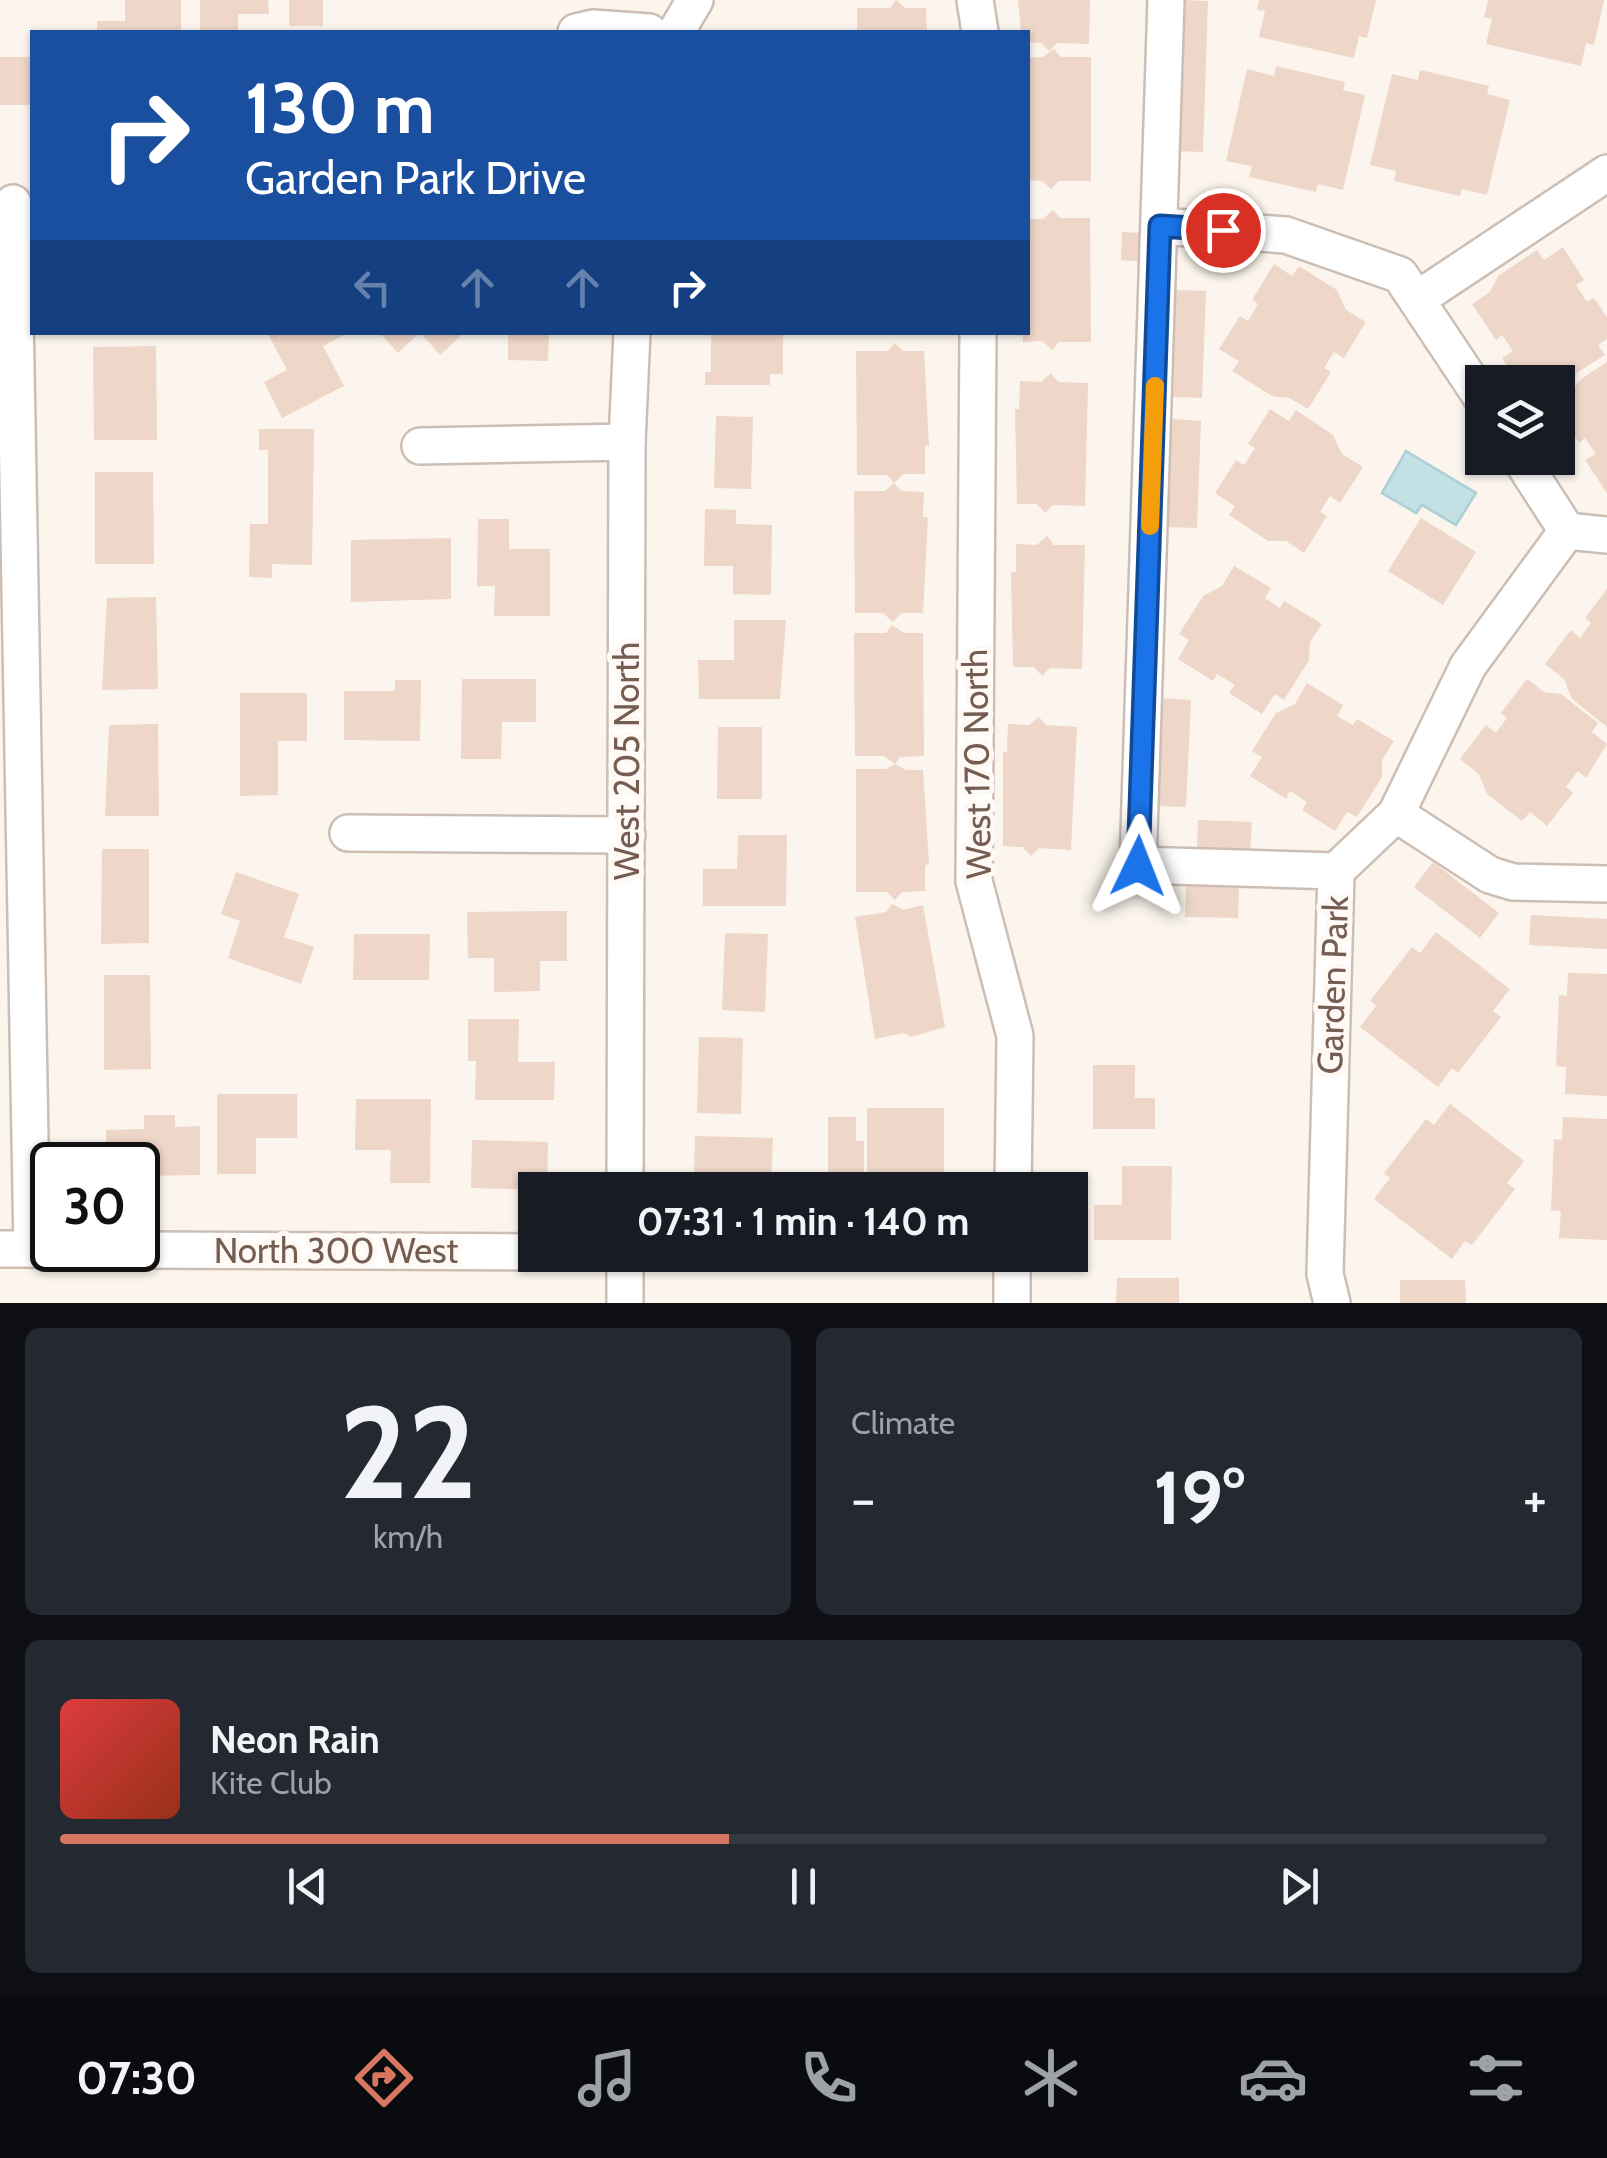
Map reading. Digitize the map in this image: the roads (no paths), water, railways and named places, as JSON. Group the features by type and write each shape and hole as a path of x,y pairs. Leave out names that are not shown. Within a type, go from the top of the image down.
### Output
{"street":[{"path":"677,30 695,0"},
{"path":"974,0 980,30"},
{"path":"1166,0 1138,866 1336,871"},
{"path":"584,30 620,30"},
{"path":"1418,298 1607,173"},
{"path":"15,202 28,1249"},
{"path":"1160,226 1286,235 1400,275 1465,371"},
{"name":"West 205 North","path":"625,1172 627,442 632,335"},
{"name":"West 170 North","path":"978,335 974,881 1016,1036 1013,1172"},
{"path":"420,446 627,442"},
{"path":"1531,475 1567,531 1607,534"},
{"name":"Garden Park","path":"1328,1289 1336,871 1396,814 1468,666 1567,531"},
{"path":"1396,814 1490,875 1513,882 1607,884"},
{"path":"348,832 626,835"},
{"name":"North 300 West","path":"160,1250 518,1252"},
{"path":"625,1272 625,1303"},
{"path":"1012,1272 1012,1303"}],"water":[{"path":"1406,451 1476,493 1456,525 1422,505 1416,513 1382,493"}]}
